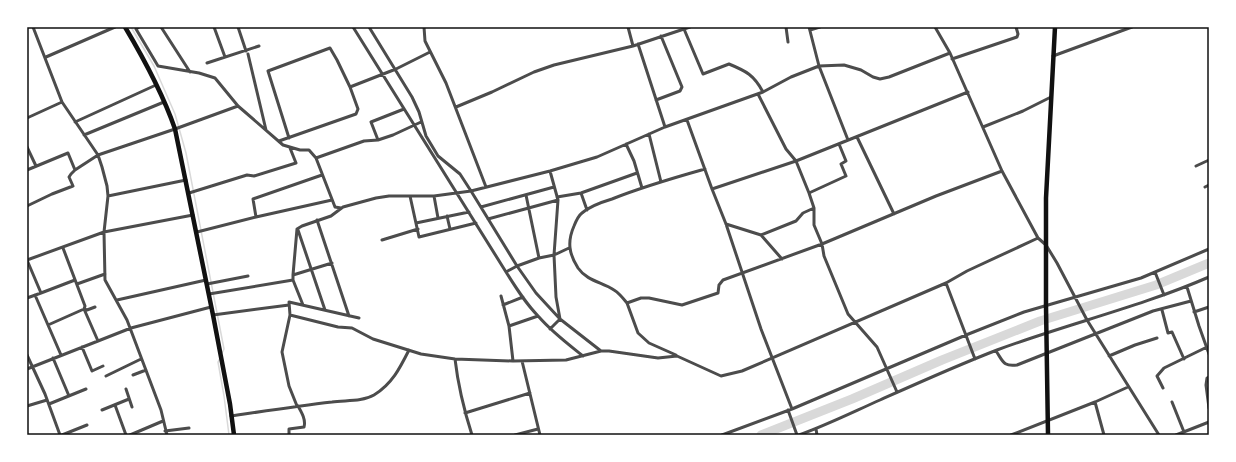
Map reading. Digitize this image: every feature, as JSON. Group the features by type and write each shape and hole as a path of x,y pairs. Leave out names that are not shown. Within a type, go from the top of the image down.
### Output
{"main road":[{"path":"125,27 164,102 175,129 186,180 193,192 193,215 198,232 207,283 211,293 211,307 214,315 234,435"},
{"path":"1048,435 1046,198 1055,27"}],"street":[{"path":"34,27 62,102 98,155 107,186 108,196 104,232 105,280 131,328 141,359 161,410 167,435"},
{"path":"46,57 115,27"},
{"path":"161,27 190,72"},
{"path":"214,27 225,57"},
{"path":"238,27 247,53 266,130"},
{"path":"354,27 414,126 523,297 550,329 584,356"},
{"path":"369,27 412,97 419,112 426,136 438,156 455,170 471,191 536,293 560,319 602,351"},
{"path":"424,27 426,41 430,52 438,65 456,107 486,187"},
{"path":"628,27 633,46"},
{"path":"456,107 534,72 554,65 633,46 690,27"},
{"path":"786,27 788,42"},
{"path":"820,27 810,29 819,66 848,140"},
{"path":"935,27 968,92 1002,171 1038,238 1046,245 1087,320 1159,435"},
{"path":"952,59 1017,37 1018,34 1016,27"},
{"path":"1053,56 1132,27"},
{"path":"137,28 158,66 215,78 238,106 283,145 300,150 309,150 316,158 335,207 341,208"},
{"path":"684,29 703,74 729,64 751,75 759,84 763,92"},
{"path":"656,100 680,91 682,87 661,36"},
{"path":"638,44 665,127"},
{"path":"207,63 225,57 247,53 259,46"},
{"path":"279,141 289,138 356,114 358,109 350,88 330,48 268,71 289,138"},
{"path":"350,88 396,69 430,52"},
{"path":"297,229 317,220 331,216 341,208 376,198 389,196 434,196 471,191 597,157 665,127 763,92 791,77 819,66 844,65 857,68 880,79 950,54"},
{"path":"75,122 156,85"},
{"path":"712,189 796,161 968,92"},
{"path":"758,94 783,143 792,158 796,161 814,208 814,225 822,244 824,256 848,314 877,347 897,392"},
{"path":"983,127 1023,111 1051,97"},
{"path":"27,118 62,102"},
{"path":"84,135 164,102"},
{"path":"27,206 73,186 69,177 71,174 98,155 182,127 238,106"},
{"path":"378,140 371,122 404,109"},
{"path":"687,120 726,224 798,435 816,429 897,392 975,359 1031,338 1154,299 1209,277"},
{"path":"316,158 364,142 378,140 393,135 421,122"},
{"path":"649,134 661,182"},
{"path":"857,137 894,214"},
{"path":"626,144 634,161 642,188"},
{"path":"809,193 846,176 841,164 846,161 839,144"},
{"path":"27,147 36,166"},
{"path":"193,192 248,175 254,176 296,163 290,148"},
{"path":"27,170 68,153 75,170"},
{"path":"1196,166 1209,160"},
{"path":"705,169 642,188 593,206 582,212 577,219 569,239 569,248 582,274 614,290 627,303 638,333 649,343 721,376 742,371 772,359 946,283 1038,238"},
{"path":"550,170 557,199 554,255 556,297 560,319"},
{"path":"627,303 641,298 649,298 682,305 718,293 719,286 723,280 822,244 936,196 1002,171"},
{"path":"488,219 581,193 638,173"},
{"path":"256,217 253,198 322,175"},
{"path":"108,196 186,180"},
{"path":"1205,187 1209,185"},
{"path":"481,207 554,187"},
{"path":"581,193 587,210"},
{"path":"526,195 539,258"},
{"path":"410,196 419,237 476,223"},
{"path":"434,196 438,218"},
{"path":"198,232 332,200"},
{"path":"761,235 796,221 803,213 814,208"},
{"path":"416,222 468,212"},
{"path":"41,293 27,260 104,232 193,215"},
{"path":"447,216 450,229"},
{"path":"317,220 349,316"},
{"path":"726,224 761,235 782,259"},
{"path":"297,229 325,310"},
{"path":"297,229 293,280 303,305"},
{"path":"382,240 418,229"},
{"path":"63,248 85,306 84,309 98,341"},
{"path":"506,272 539,258 554,255 569,248"},
{"path":"722,435 790,410 887,368 1024,312 1046,308 1123,284 1209,249"},
{"path":"293,274 332,263"},
{"path":"1155,272 1164,295"},
{"path":"27,298 105,274"},
{"path":"116,300 248,276"},
{"path":"211,293 293,280"},
{"path":"946,283 975,359"},
{"path":"1187,287 1209,354"},
{"path":"35,295 60,355"},
{"path":"501,296 509,326 513,361"},
{"path":"503,305 523,297"},
{"path":"996,351 1006,365 1017,365 1153,312 1191,301"},
{"path":"214,315 289,305 289,302 359,318"},
{"path":"289,305 290,315 282,352 289,386 303,415 305,424 304,427 290,429 289,435"},
{"path":"48,325 84,309 87,310 95,307"},
{"path":"27,369 131,328 211,307"},
{"path":"1194,312 1209,307"},
{"path":"1162,310 1168,333 1172,332 1184,359"},
{"path":"290,315 338,327 352,328 373,338 422,354 455,359 513,361 566,360 609,350 658,358 677,356"},
{"path":"509,326 538,316"},
{"path":"550,329 560,319"},
{"path":"1109,356 1157,338"},
{"path":"82,347 92,371 103,366"},
{"path":"1163,388 1157,376 1164,368 1184,359 1194,352 1207,347"},
{"path":"231,416 298,406 362,399 373,396 384,388 398,372 409,350"},
{"path":"27,355 61,435 87,425"},
{"path":"53,358 69,396"},
{"path":"106,376 141,359"},
{"path":"455,359 465,413 472,435"},
{"path":"522,361 540,435"},
{"path":"132,375 146,370"},
{"path":"1209,377 1207,378 1206,385 1209,408"},
{"path":"1011,435 1095,402 1128,387"},
{"path":"126,389 132,407"},
{"path":"48,404 86,390"},
{"path":"465,413 530,394"},
{"path":"102,410 115,406 129,399"},
{"path":"27,406 47,400"},
{"path":"1095,402 1104,435"},
{"path":"1172,402 1184,432"},
{"path":"115,406 126,435"},
{"path":"130,435 163,421"},
{"path":"1176,435 1209,422"},
{"path":"166,431 188,428"},
{"path":"515,435 538,429"},
{"path":"816,429 817,435"}],"waterway":[{"path":"131,27 154,66 175,114 186,153 224,349 222,353"},
{"path":"761,435 1040,321 1156,285 1209,263"},
{"path":"220,358 218,362 229,435"}]}
